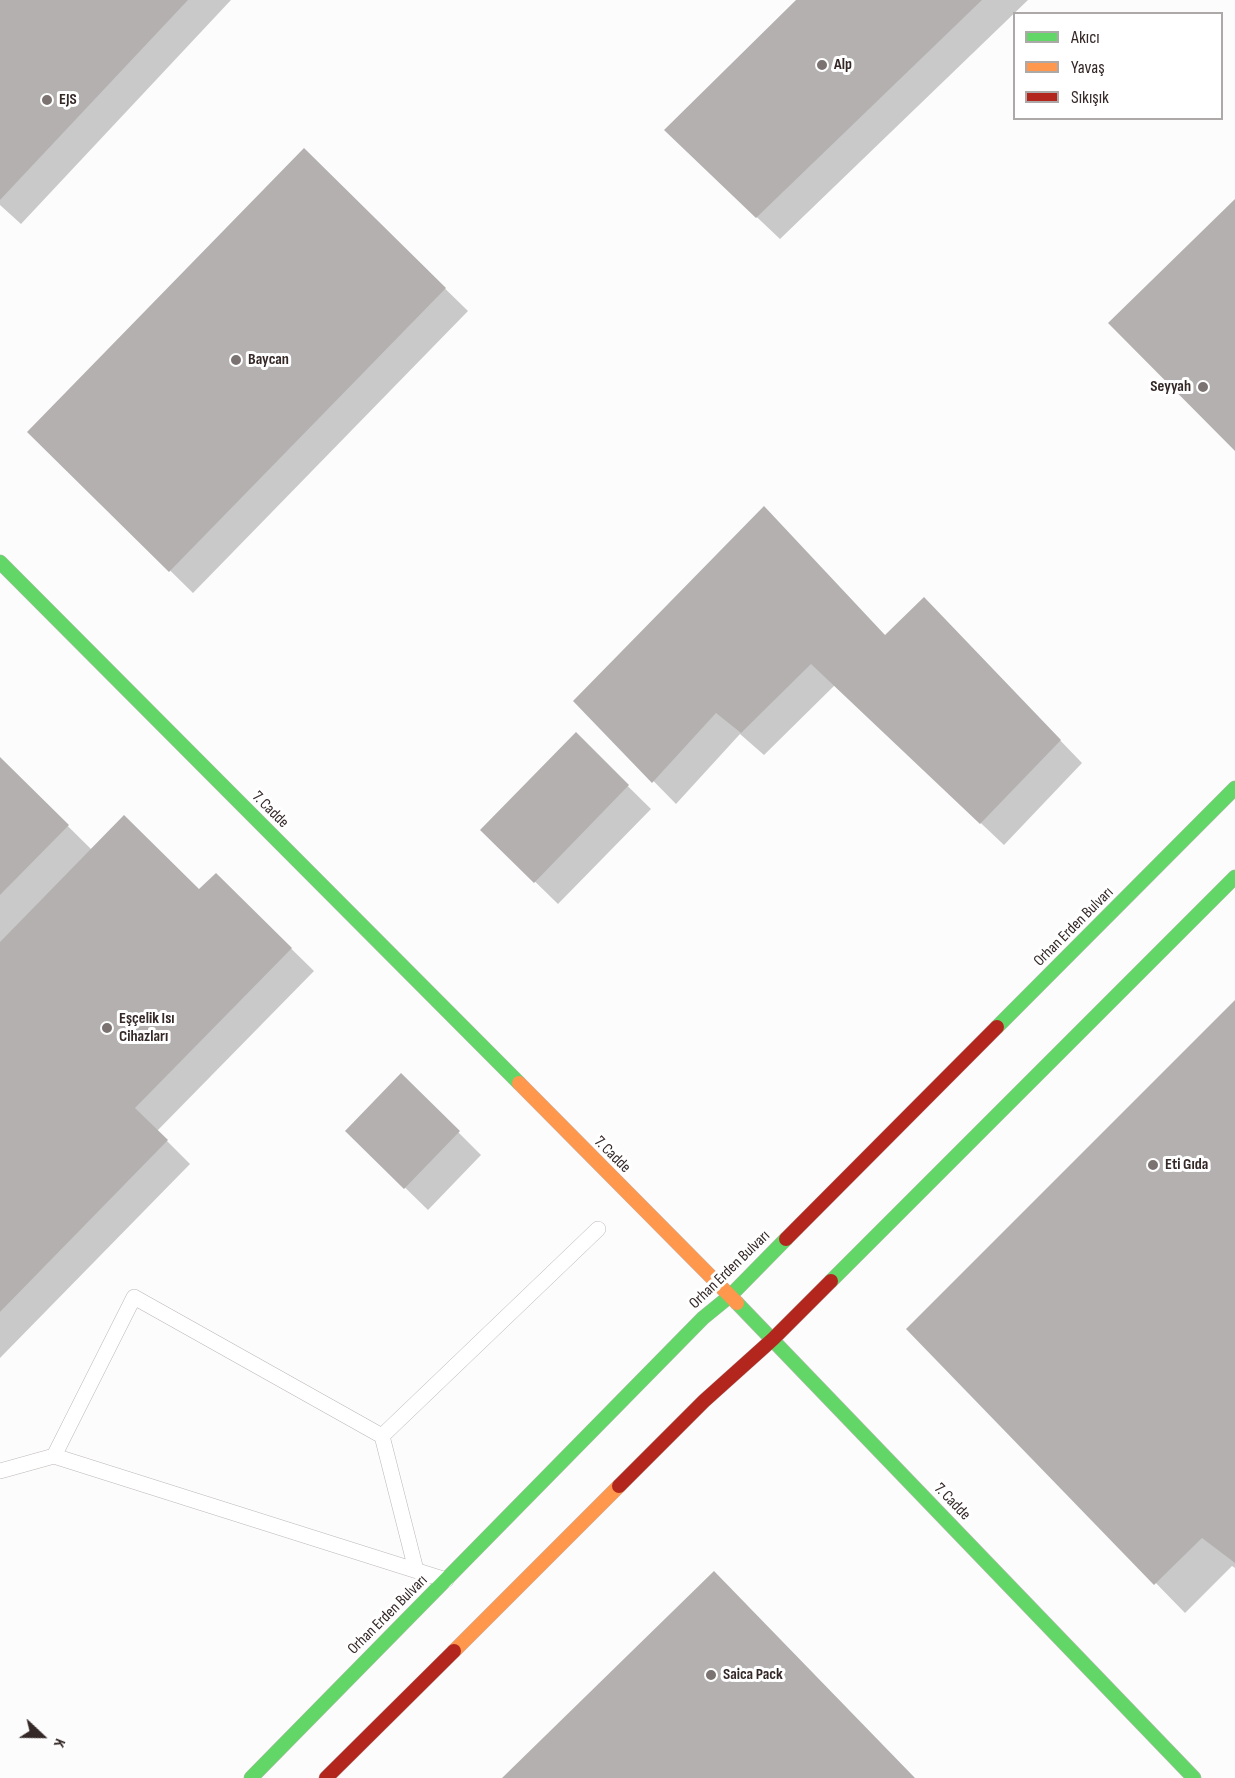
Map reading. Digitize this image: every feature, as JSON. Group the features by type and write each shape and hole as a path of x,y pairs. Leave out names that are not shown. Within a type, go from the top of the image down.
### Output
{"street":[{"name":"7. Cadde","path":"0,562 730,1296 1194,1778"},
{"name":"Orhan Erden Bulvarı","path":"251,1778 703,1318 730,1296 1235,788"},
{"path":"326,1778 704,1401 772,1339 1235,877"}],"lane":[{"path":"382,1436 598,1229"},
{"path":"54,1456 134,1297 382,1436 416,1570"},
{"path":"0,1471 54,1456 446,1580"}],"building":[{"name":"EJS","path":"0,0 188,0 0,200"},
{"name":"Alp","path":"796,0 982,0 756,218 664,130"},
{"name":"Baycan","path":"304,148 446,288 169,572 27,432"},
{"name":"Seyyah","path":"1235,199 1235,451 1108,323"},
{"path":"764,506 885,635 924,597 1061,740 980,824 811,664 741,733 716,713 652,783 573,701"},
{"path":"576,732 629,785 534,883 480,830"},
{"path":"0,757 69,825 0,895"},
{"name":"Eşçelik Isı Cihazları","path":"124,815 199,889 216,873 292,948 135,1108 168,1140 0,1312 0,942"},
{"name":"Eti Gıda","path":"1235,1000 1235,1563 1202,1538 1154,1585 906,1329"},
{"path":"401,1073 460,1131 404,1189 345,1131"},
{"name":"Saica Pack","path":"714,1571 915,1778 502,1778"}],"traffic: fast":[{"path":"0,562 519,1083"},
{"path":"997,1027 1235,788"},
{"path":"831,1281 1235,877"},
{"path":"251,1778 703,1318 730,1296 786,1239"},
{"path":"737,1303 1194,1778"}],"traffic: slow":[{"path":"519,1083 737,1303"},
{"path":"454,1651 619,1486"}],"traffic: jam":[{"path":"786,1239 997,1027"},
{"path":"619,1486 704,1401 773,1339 831,1281"},
{"path":"326,1778 454,1651"}],"place":[{"name":"Alp","path":"822,65"},
{"name":"EJS","path":"47,100"},
{"name":"Baycan","path":"236,360"},
{"name":"Seyyah","path":"1203,387"},
{"name":"Eşçelik Isı Cihazları","path":"107,1028"},
{"name":"Eti Gıda","path":"1153,1165"},
{"name":"Saica Pack","path":"711,1675"}]}
